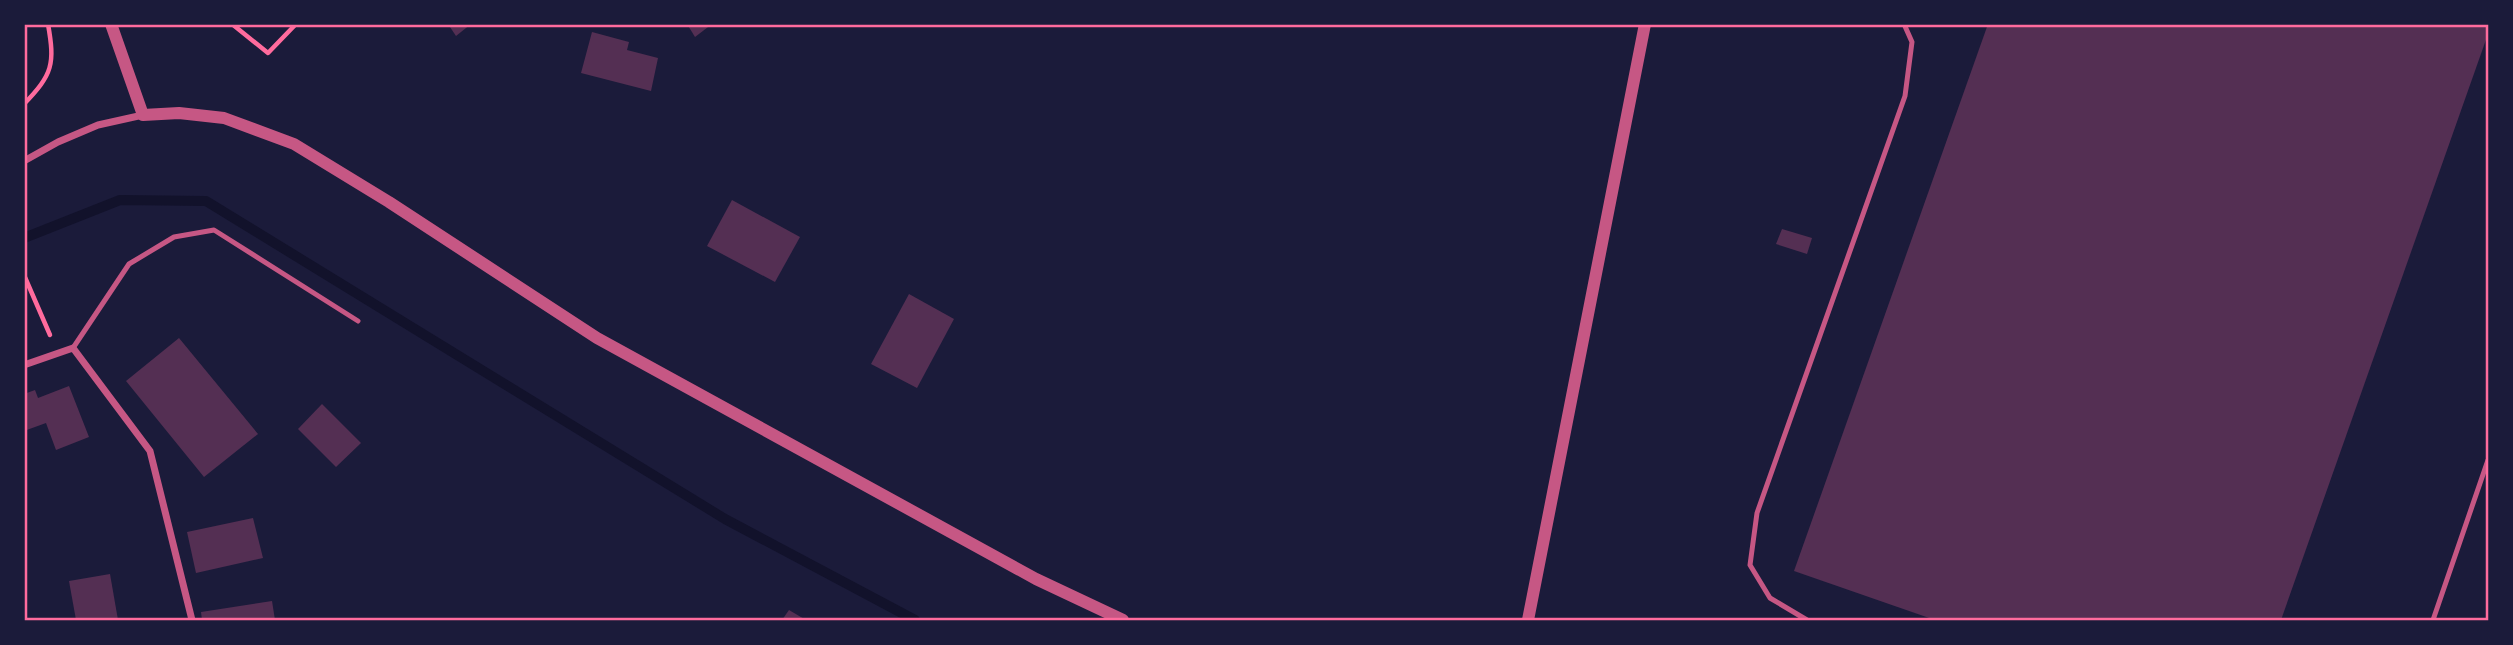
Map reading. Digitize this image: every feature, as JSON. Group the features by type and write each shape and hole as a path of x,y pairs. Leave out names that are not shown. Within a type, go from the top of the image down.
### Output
{"street":[{"path":"111,24 143,115"},
{"path":"1528,621 1645,24"},
{"path":"24,161 98,125 143,115 179,113 223,118 294,144 389,202 597,338 1024,572 1123,621"},
{"path":"24,365 73,348 150,451 192,621"}],"lane":[{"path":"1807,621 1770,597 1750,565 1757,513 1905,96 1912,41 1904,24"},
{"path":"73,348 129,264 174,237 214,230 358,321"},
{"path":"2433,621 2488,460"}],"path":[{"path":"24,104 43,85 53,55 48,24"},
{"path":"232,24 268,53 296,24"},
{"path":"24,275 58,353"}],"building":[{"path":"448,24 471,24 456,36"},
{"path":"687,24 712,24 695,37"},
{"path":"1988,24 2488,24 2488,34 2281,620 1935,620 1794,571"},
{"path":"592,32 629,42 627,50 658,58 651,91 581,73"},
{"path":"732,200 800,237 775,282 707,246"},
{"path":"1782,229 1812,238 1807,254 1776,244"},
{"path":"909,294 954,319 917,388 871,364"},
{"path":"179,338 258,434 204,477 126,381"},
{"path":"69,386 89,437 56,450 46,423 24,431 24,394 35,390 38,398"},
{"path":"322,404 361,443 336,467 298,429"},
{"path":"253,518 263,558 196,573 187,532"},
{"path":"110,574 118,620 76,620 69,581"},
{"path":"272,601 275,620 202,620 201,612"},
{"path":"789,610 806,620 782,620"}],"waterway":[{"path":"24,238 120,200 206,201 725,519 915,620"}]}
